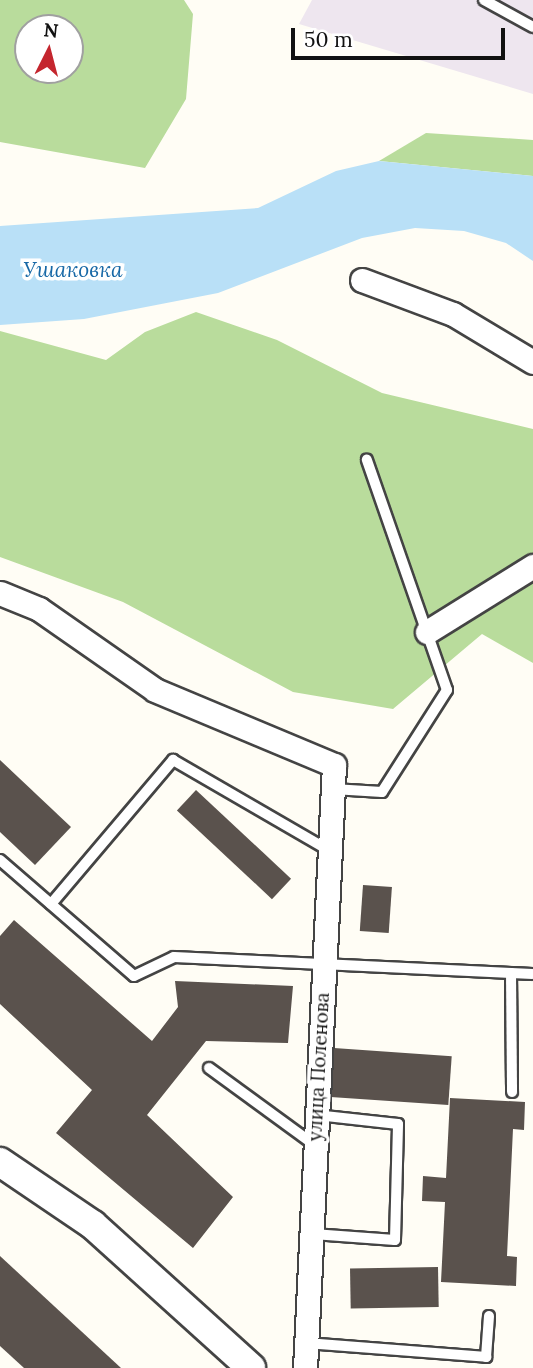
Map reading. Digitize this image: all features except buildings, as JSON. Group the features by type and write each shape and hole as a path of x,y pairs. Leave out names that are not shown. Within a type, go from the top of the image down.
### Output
{"street":[{"path":"362,280 453,314 533,362"},
{"path":"427,632 533,566"},
{"name":"улица Поленова","path":"0,593 39,609 155,690 334,765 305,1368"},
{"path":"0,1163 93,1224 251,1368"}],"lane":[{"path":"484,0 533,27"},
{"path":"333,789 382,792 447,690 367,460"},
{"path":"51,904 173,760 330,851"},
{"path":"0,860 134,976 174,957 324,967 533,974"},
{"path":"511,974 512,1092"},
{"path":"209,1068 316,1146"},
{"path":"313,1234 395,1240 398,1124 317,1115"},
{"path":"306,1343 486,1357 489,1316"}],"shaded area":[{"path":"312,0 533,0 533,94 299,24"}],"green space":[{"path":"0,0 184,0 193,14 186,99 145,168 0,142"},
{"path":"426,133 533,140 533,176 379,161"},
{"path":"196,312 277,340 382,393 533,429 533,663 482,634 393,709 293,692 123,602 0,557 0,331 106,360 145,332"}],"water":[{"name":"Ушаковка","path":"379,161 533,176 533,261 506,243 464,231 415,228 362,238 218,293 84,319 0,325 0,226 258,208 336,171"}]}
